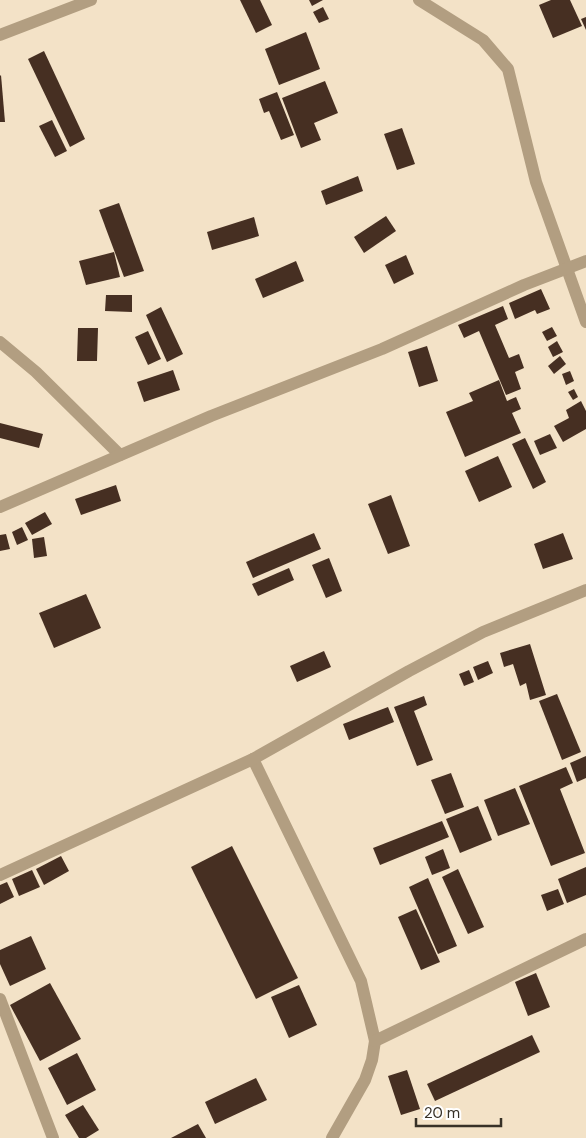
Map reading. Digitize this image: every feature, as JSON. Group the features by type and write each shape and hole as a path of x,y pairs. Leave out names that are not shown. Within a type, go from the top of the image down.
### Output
{"street":[{"path":"0,35 91,0"},
{"path":"419,0 483,40 508,69 536,182 586,322"},
{"path":"0,507 211,416 382,349 524,285 586,261"},
{"path":"0,342 36,372 120,455"},
{"path":"0,875 254,759 409,671 483,632 586,590"},
{"path":"254,759 361,981 375,1041 372,1060 364,1080 332,1138"},
{"path":"375,1041 586,939"},
{"path":"0,999 53,1138"}],"building":[{"path":"240,0 260,0 272,25 256,33"},
{"path":"309,0 323,0 312,6"},
{"path":"551,0 570,0 582,26 553,38 539,5"},
{"path":"323,7 329,19 319,23 313,12"},
{"path":"586,17 586,30 581,19"},
{"path":"306,32 320,69 279,85 265,49"},
{"path":"44,51 85,139 70,147 28,59"},
{"path":"1,75 5,122 0,122"},
{"path":"325,81 338,113 314,123 321,140 301,148 282,98"},
{"path":"277,92 294,135 281,140 269,111 264,113 259,99"},
{"path":"52,120 67,151 55,157 39,126"},
{"path":"402,128 415,164 397,170 384,134"},
{"path":"358,176 363,191 326,205 321,191"},
{"path":"119,203 144,271 124,277 99,210"},
{"path":"386,216 396,231 364,253 354,237"},
{"path":"254,217 259,236 212,250 207,232"},
{"path":"114,252 120,277 86,285 79,261"},
{"path":"406,255 414,274 394,284 385,265"},
{"path":"296,261 304,281 263,298 255,279"},
{"path":"541,289 550,309 537,314 535,310 515,319 509,303"},
{"path":"106,295 132,295 132,312 105,311"},
{"path":"503,306 508,319 495,325 509,358 519,354 524,368 515,372 521,389 506,395 479,331 464,338 458,325"},
{"path":"161,307 183,354 167,362 146,315"},
{"path":"552,327 557,336 547,341 542,332"},
{"path":"78,328 98,328 97,361 77,361"},
{"path":"148,331 161,359 148,365 135,337"},
{"path":"557,341 563,352 553,357 548,347"},
{"path":"427,346 438,381 419,387 408,352"},
{"path":"560,356 566,364 554,374 548,366"},
{"path":"173,370 180,390 144,402 137,382"},
{"path":"570,371 574,381 566,385 562,374"},
{"path":"499,380 507,401 516,397 521,409 512,413 521,433 465,457 446,412 473,401 469,393"},
{"path":"574,389 578,397 573,400 568,392"},
{"path":"581,401 586,411 586,429 563,442 554,426 569,418 566,410"},
{"path":"0,423 43,434 39,448 0,438"},
{"path":"550,434 557,448 540,455 534,441"},
{"path":"525,438 546,482 533,489 512,444"},
{"path":"498,456 512,487 479,502 465,471"},
{"path":"116,485 121,501 81,515 75,499"},
{"path":"391,495 410,546 388,554 368,504"},
{"path":"45,512 52,524 32,535 25,523"},
{"path":"22,527 28,540 17,545 12,532"},
{"path":"314,533 321,549 253,578 246,562"},
{"path":"563,533 573,559 543,569 534,544"},
{"path":"6,534 10,549 0,551 0,535"},
{"path":"44,537 47,556 34,558 32,539"},
{"path":"329,558 342,591 326,598 312,565"},
{"path":"289,568 294,580 258,596 252,584"},
{"path":"86,594 101,628 54,648 39,613"},
{"path":"530,644 546,695 530,700 526,683 520,686 513,664 504,667 500,653"},
{"path":"324,651 331,667 297,682 290,666"},
{"path":"488,661 493,673 478,680 473,667"},
{"path":"469,670 474,682 464,686 459,674"},
{"path":"557,694 581,752 562,760 539,701"},
{"path":"424,696 427,705 414,711 433,760 417,766 394,707"},
{"path":"388,707 394,722 349,740 343,724"},
{"path":"586,756 586,778 577,782 570,763"},
{"path":"566,767 573,783 560,789 585,853 551,866 519,786"},
{"path":"451,773 464,807 445,814 431,780"},
{"path":"515,788 530,824 498,836 484,800"},
{"path":"478,806 492,840 460,853 446,819"},
{"path":"442,821 449,837 380,865 373,848"},
{"path":"232,846 298,978 256,999 191,867"},
{"path":"443,849 450,868 432,875 425,857"},
{"path":"61,856 69,871 44,885 36,869"},
{"path":"586,867 586,895 567,903 558,879"},
{"path":"458,869 484,927 468,934 442,877"},
{"path":"32,870 40,887 19,896 12,879"},
{"path":"428,878 457,946 438,954 409,887"},
{"path":"7,882 14,897 0,904 0,885"},
{"path":"558,889 564,904 547,911 541,895"},
{"path":"416,909 440,962 421,970 398,917"},
{"path":"31,936 46,969 10,986 0,964 0,950"},
{"path":"536,973 550,1007 528,1016 515,982"},
{"path":"50,983 81,1039 40,1061 10,1005"},
{"path":"299,985 317,1025 289,1038 271,997"},
{"path":"532,1035 540,1052 435,1101 427,1084"},
{"path":"77,1053 96,1090 67,1105 48,1068"},
{"path":"407,1070 420,1109 401,1115 388,1076"},
{"path":"256,1078 267,1100 215,1124 205,1102"},
{"path":"83,1105 99,1130 86,1138 79,1138 65,1115"},
{"path":"198,1124 206,1138 171,1138"}]}
